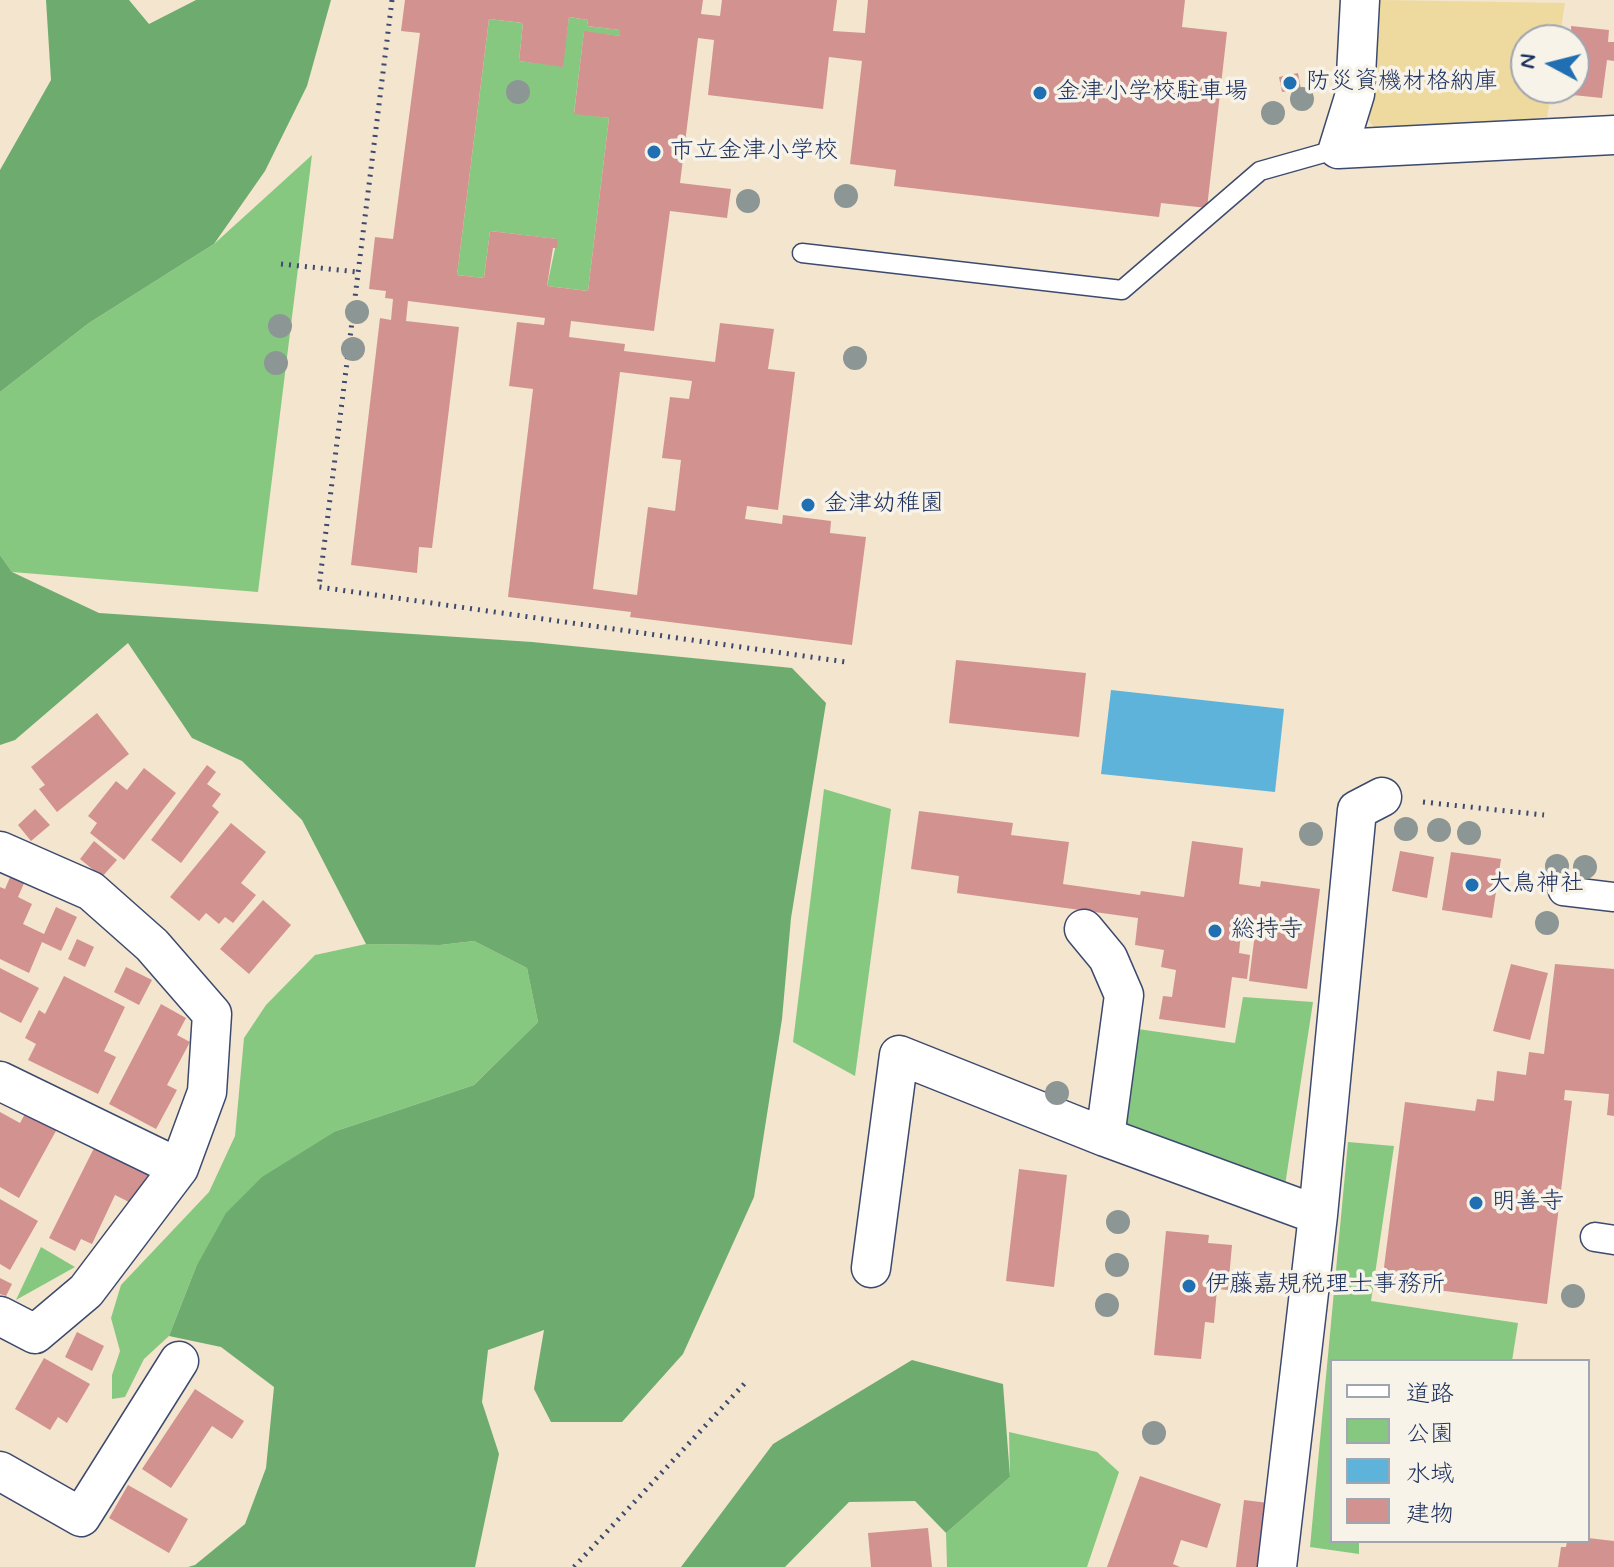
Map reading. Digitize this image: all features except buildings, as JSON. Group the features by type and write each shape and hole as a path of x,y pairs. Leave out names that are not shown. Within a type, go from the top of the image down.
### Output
{"street":[{"path":"1360,0 1355,94 1338,149 1614,135"},
{"path":"1277,1567 1318,1215 1357,810 1382,797"},
{"path":"0,851 91,891 152,945 212,1014 207,1092 179,1168 86,1291 35,1334 0,1316"},
{"path":"1563,891 1614,897"},
{"path":"1084,929 1108,958 1124,995 1105,1137"},
{"path":"871,1268 899,1055 1105,1137 1318,1215"},
{"path":"0,1081 179,1168"},
{"path":"0,1471 81,1517 179,1361"}],"lane":[{"path":"802,253 1122,290 1260,171 1338,149"}],"path":[{"path":"392,0 319,587 846,662"},
{"path":"281,264 358,272"},
{"path":"1382,797 1544,815"},
{"path":"574,1567 746,1382"}],"green space":[{"path":"46,0 129,0 149,24 196,0 331,0 307,86 265,171 214,244 89,323 0,392 0,170 51,80"},
{"path":"569,17 588,20 587,26 620,30 620,36 584,32 574,113 609,118 588,291 547,286 557,239 490,231 484,278 457,275 489,19 523,23 519,61 562,66"},
{"path":"312,155 258,592 12,572 0,555 0,392 89,323 214,244"},
{"path":"0,555 12,572 99,613 532,642 792,668 826,703 791,918 782,1019 754,1197 683,1354 622,1422 551,1422 534,1389 544,1330 488,1350 482,1402 499,1454 475,1567 188,1567 195,1565 245,1524 266,1468 274,1387 221,1347 169,1336 196,1267 226,1213 262,1177 336,1131 474,1085 538,1022 527,968 474,941 440,945 366,944 302,820 242,761 192,738 128,643 15,740 0,745"},
{"path":"824,789 891,809 855,1076 793,1042"},
{"path":"474,941 527,968 538,1022 474,1085 336,1131 196,1267 169,1336 144,1359 125,1397 112,1399 112,1375 120,1351 111,1318 121,1285 209,1192 235,1136 244,1038 266,1005 315,955 366,944 440,945"},
{"path":"1243,997 1313,1002 1284,1192 1117,1127 1131,1028 1235,1043"},
{"path":"1348,1142 1394,1146 1371,1301 1518,1323 1512,1359 1330,1359 1330,1543 1359,1543 1359,1554 1310,1547"},
{"path":"41,1247 75,1267 16,1300"},
{"path":"912,1360 1003,1384 1010,1477 946,1533 915,1501 849,1502 785,1567 681,1567 773,1444"},
{"path":"1009,1432 1097,1452 1119,1472 1087,1567 947,1567 946,1533 1010,1477"}],"sand":[{"path":"1380,0 1565,3 1562,24 1510,24 1510,104 1549,104 1547,118 1379,134 1364,114"}],"water":[{"path":"1111,690 1284,709 1275,792 1101,774"}],"place":[{"name":"防災資機材格納庫","path":"1290,83"},
{"name":"金津小学校駐車場","path":"1040,93"},
{"name":"市立金津小学校","path":"654,152"},
{"name":"金津幼稚園","path":"808,505"},
{"name":"大鳥神社","path":"1472,885"},
{"name":"総持寺","path":"1215,931"},
{"name":"明善寺","path":"1476,1203"},
{"name":"伊藤嘉規税理士事務所","path":"1189,1286"}]}
